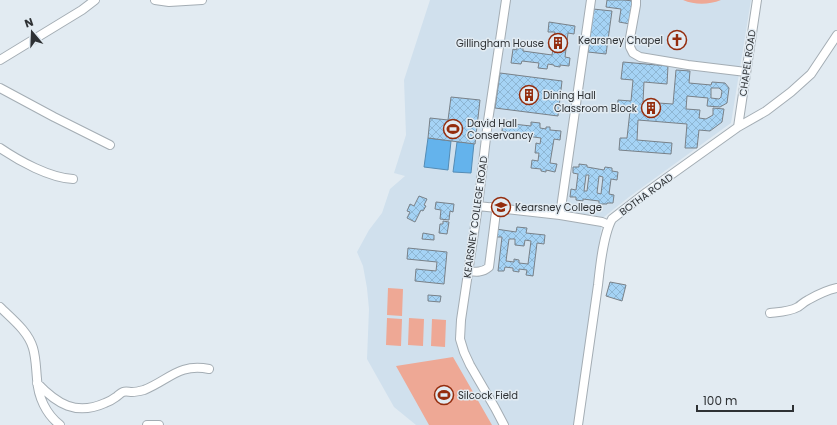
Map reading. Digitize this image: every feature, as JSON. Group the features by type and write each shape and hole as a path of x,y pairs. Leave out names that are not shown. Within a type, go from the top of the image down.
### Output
{"street":[{"path":"0,60 88,6 95,0"},
{"path":"155,0 169,2 202,0"},
{"name":"KEARSNEY COLLEGE ROAD","path":"504,425 470,366 460,338 461,320 506,0"},
{"path":"560,215 591,0"},
{"path":"636,0 630,38 630,47 633,53 640,57 746,72"},
{"name":"CHAPEL ROAD","path":"738,127 757,0"},
{"name":"BOTHA ROAD","path":"578,425 605,240 605,224 738,127 766,111 791,92 811,74 837,35"},
{"path":"0,88 86,134 110,145"},
{"path":"0,148 14,158 30,166 54,176 65,179 74,179"},
{"path":"478,206 560,215 605,224"},
{"path":"468,271 480,272 484,271 488,267 496,212 496,210 492,207"},
{"path":"770,313 789,311 819,294 837,288"},
{"path":"0,307 24,332 30,341 34,353 37,383 40,395 44,406 60,425"},
{"path":"37,383 51,396 65,405 77,409 100,405 121,393 138,392 149,388 175,372 195,367 209,369"},
{"path":"147,425 159,425"}],"shaded area":[{"name":"Kearsney College","path":"430,0 751,0 731,123 629,197 604,217 602,222 575,425 416,425 394,407 367,359 369,309 363,266 357,252 369,230 382,213 390,189 405,176 394,173 406,135 404,80"},
{"path":"683,0 721,0 702,4"},
{"path":"388,288 403,289 402,316 387,315"},
{"path":"387,318 402,319 401,346 386,345"},
{"path":"409,318 424,319 423,346 408,345"},
{"path":"432,319 446,320 445,347 431,346"},
{"name":"Silcock Field","path":"453,357 492,425 429,425 396,366"}],"water":[{"path":"428,138 451,141 448,170 424,167"},
{"path":"457,142 474,143 471,173 453,172"}],"building":[{"path":"607,0 633,1 630,24 619,22 621,9 606,7"},
{"path":"593,9 612,11 606,54 588,52"},
{"name":"Gillingham House","path":"549,22 575,26 574,34 568,33 565,57 570,58 569,66 560,65 560,67 548,64 547,69 538,68 539,63 522,61 521,64 511,63 513,49 517,50 517,48 523,48 523,51 552,55 553,49 549,48 550,38 554,39 555,32 548,32"},
{"name":"Classroom Block","path":"623,62 668,66 667,84 644,82 643,102 673,104 676,70 690,71 689,83 711,85 712,82 725,83 729,88 727,103 720,107 707,106 708,98 687,96 686,109 700,110 699,118 706,119 713,115 713,108 724,109 722,122 710,131 699,130 697,148 685,148 687,124 638,120 637,140 672,143 671,154 619,150 620,138 627,138 630,111 617,110 618,100 631,101 633,80 621,79","holes":["711,88 719,88 722,91 721,97 719,99 711,98"]},
{"name":"Dining Hall","path":"500,73 562,81 558,116 495,108"},
{"name":"David Hall Conservancy","path":"451,97 480,100 475,144 428,138 430,118 448,120"},
{"path":"503,120 513,121 513,124 531,126 531,122 540,123 540,128 546,129 546,127 550,127 550,130 561,131 560,140 554,139 550,163 557,164 555,172 546,170 546,172 541,171 541,169 531,168 532,160 538,161 539,153 535,153 536,143 540,144 541,138 512,134 506,135 506,132 502,131"},
{"path":"579,164 604,170 605,167 612,168 612,171 618,172 617,180 611,179 609,194 614,195 613,203 599,204 599,201 583,199 583,201 576,200 576,197 570,197 571,189 576,190 578,174 573,173 573,167 579,167","holes":["586,175 589,175 587,191 584,191","599,176 603,177 601,194 597,193"]},
{"path":"419,196 427,199 424,205 426,206 423,211 421,210 415,222 407,218 410,212 407,211 410,204 414,206"},
{"path":"436,202 454,204 453,212 450,211 449,220 440,219 441,210 435,209"},
{"path":"443,221 449,222 447,234 439,233 440,224 443,224"},
{"path":"517,227 527,228 526,233 545,235 544,244 537,243 533,276 526,275 527,270 519,269 519,272 513,271 513,268 505,267 504,271 498,271 502,237 496,237 496,229 516,232","holes":["509,239 515,239 515,245 524,246 525,240 531,241 528,264 519,263 519,260 514,259 514,262 506,261"]},
{"path":"423,233 434,235 434,240 422,239"},
{"path":"408,248 447,252 444,284 415,281 416,269 436,271 437,262 407,259"},
{"path":"610,282 626,285 622,301 606,296"},
{"path":"428,295 441,296 440,302 428,301"}],"place":[{"name":"Kearsney Chapel","path":"677,40"},
{"name":"Gillingham House","path":"558,43"},
{"name":"Dining Hall","path":"529,95"},
{"name":"Classroom Block","path":"651,108"},
{"name":"David Hall Conservancy","path":"453,129"},
{"name":"Kearsney College","path":"501,207"},
{"name":"Silcock Field","path":"444,395"}]}
